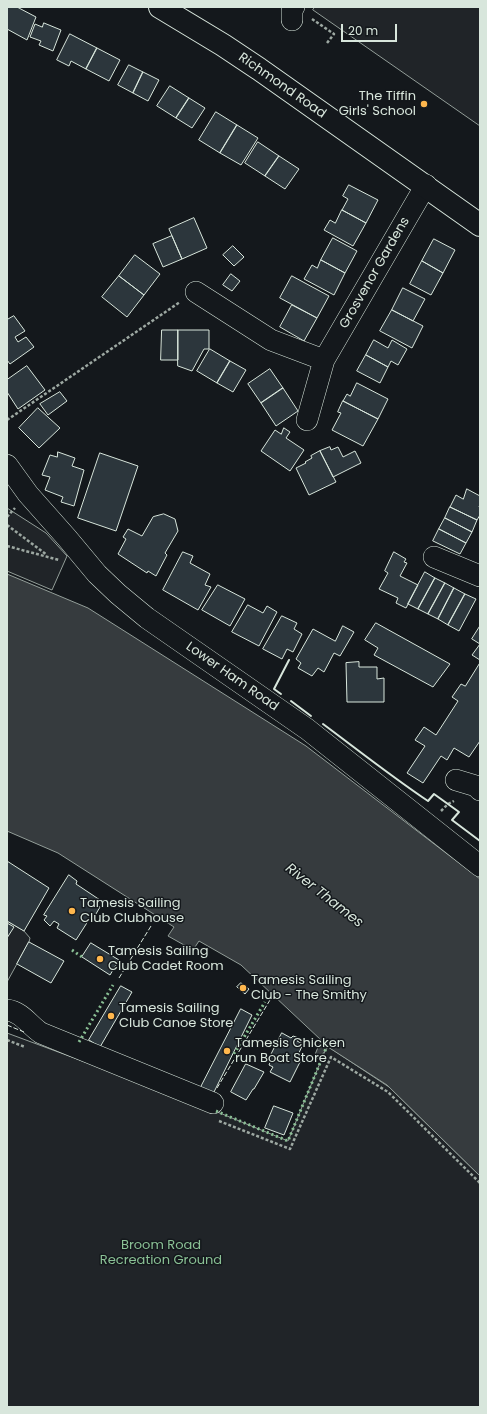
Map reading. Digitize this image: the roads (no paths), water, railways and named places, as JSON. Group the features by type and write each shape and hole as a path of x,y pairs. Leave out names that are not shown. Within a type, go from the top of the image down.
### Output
{"main road":[{"name":"Richmond Road","path":"160,7 259,69 426,185 480,225"}],"street":[{"name":"Grosvenor Gardens","path":"307,420 324,360 426,185"},
{"path":"196,292 271,340 324,360"},
{"name":"Lower Ham Road","path":"7,465 28,494 97,574 118,594 147,618 307,729 480,866"},
{"path":"434,557 478,568"},
{"path":"456,780 479,786"},
{"path":"7,1010 14,1010 20,1014 41,1034 214,1112"}],"water":[{"name":"River Thames","path":"7,574 88,608 306,746 480,879 480,1176 387,1085 328,1047 319,1059 314,1057 321,1040 241,965 199,941 193,950 168,936 174,927 58,853 7,831"}],"place":[{"name":"The Tiffin Girls' School","path":"424,104"},
{"name":"Tamesis Sailing Club Clubhouse","path":"72,911"},
{"name":"Tamesis Sailing Club Cadet Room","path":"100,959"},
{"name":"Tamesis Sailing Club - The Smithy","path":"243,988"},
{"name":"Tamesis Sailing Club Canoe Store","path":"111,1016"},
{"name":"Tamesis Chicken run Boat Store","path":"227,1051"}],"park label":[{"name":"Broom Road Recreation Ground","path":"161,1254"}]}
